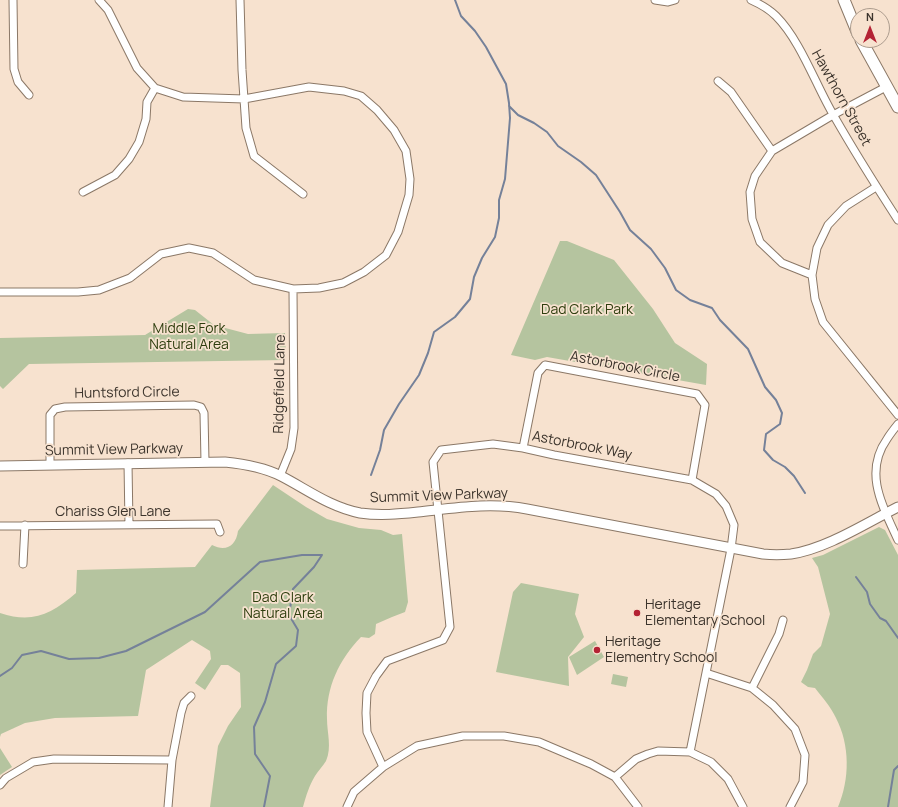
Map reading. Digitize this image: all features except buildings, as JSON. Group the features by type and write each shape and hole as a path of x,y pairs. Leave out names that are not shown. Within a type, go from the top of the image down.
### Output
{"main road":[{"path":"844,0 850,15"},
{"path":"865,48 898,107"}],"street":[{"path":"13,0 14,69 18,82 30,95"},
{"path":"0,292 78,292 99,290 130,278 162,254 189,248 213,253 254,280 293,289 319,288 343,283 364,272 386,255 398,232 409,195 410,179 406,151 394,130 377,110 361,96 344,91 308,87 244,99 183,97 155,88 137,68 108,10 99,0"},
{"path":"240,0 246,128 254,156 303,194"},
{"path":"655,0 668,2 675,0"},
{"name":"Hawthorn Street","path":"751,0 765,3 792,34 833,115 876,187 898,220"},
{"path":"718,81 731,92 772,151"},
{"path":"812,275 782,263 760,242 752,219 750,192 755,176 772,151 833,115 886,87"},
{"path":"83,192 114,175 129,159 139,142 146,119 147,102 155,88"},
{"path":"876,187 846,206 828,225 817,248 812,275 815,299 823,322 898,415"},
{"name":"Ridgefield Lane","path":"280,476 291,448 294,428 293,289"},
{"name":"Astorbrook Circle","path":"523,448 538,373 545,364 697,394 705,405 692,480"},
{"name":"Huntsford Circle","path":"50,465 50,415 55,409 65,407 194,405 201,407 204,413 205,462"},
{"path":"898,424 886,440 879,454 875,474 877,493 898,540"},
{"name":"Astorbrook Way","path":"383,767 367,732 367,694 376,676 387,661 443,640 450,627 433,462 441,450 493,444 523,448 692,480 716,494 726,506 734,525 731,549 690,752"},
{"name":"Summit View Parkway","path":"0,466 225,462 259,467 280,476 327,503 350,511 388,514 488,505 517,507 731,549 770,555 790,554 804,551 834,540 898,506"},
{"path":"128,464 129,525"},
{"name":"Chariss Glen Lane","path":"0,526 218,524 220,532"},
{"path":"24,564 25,525"},
{"path":"752,688 779,634 783,620"},
{"path":"706,673 752,688 773,704 795,729 805,755 803,782 790,807"},
{"path":"168,807 172,760 181,713 184,703 191,696"},
{"path":"347,807 354,792 383,767 417,746 463,736 504,736 539,742 591,764 614,778 638,807"},
{"path":"614,778 636,759 648,754 658,751 690,752 711,762 728,779 743,807"},
{"path":"0,785 6,778 32,762 54,759 172,760"}],"green space":[{"name":"Dad Clark Park","path":"560,241 567,241 614,260 653,309 675,343 707,364 706,385 547,357 535,360 511,355"},
{"name":"Middle Fork Natural Area","path":"188,309 195,310 214,325 248,334 285,333 286,360 29,364 3,389 0,386 0,338 145,335"},
{"name":"Dad Clark Natural Area","path":"273,485 327,519 359,528 381,530 393,535 402,534 408,602 405,612 376,624 375,634 369,638 361,637 340,665 335,675 327,707 329,745 328,756 311,784 303,807 210,807 218,746 228,726 241,707 240,673 228,665 221,665 205,690 195,683 211,659 210,651 192,640 146,670 138,716 55,718 25,723 1,734 0,737 0,613 12,616 32,617 41,615 58,607 76,593 77,570 195,567 212,545 226,548 233,544 238,531"},
{"path":"879,527 885,530 898,555 898,807 838,807 845,785 847,762 841,728 832,710 815,688 808,687 801,682 813,654 821,646 830,614 818,567 812,558 823,555"},
{"path":"521,583 579,594 575,614 584,637 568,657 569,686 496,672 513,592"},
{"path":"595,641 604,657 577,675 569,657"},
{"path":"613,674 628,677 626,687 611,684"},
{"path":"0,748 12,767 0,775"}],"waterway":[{"path":"371,475 380,450 384,430 399,404 419,375 428,353 434,332 455,317 470,299 474,277 482,258 495,237 499,218 499,200 505,179 510,118 506,84 486,47 475,31 461,16 455,0"},
{"path":"509,106 518,115 547,132 558,146 581,162 596,175 630,230 651,249 665,268 676,290 690,300 712,308 720,320 748,349 765,387 776,400 782,413 780,424 766,434 764,450 773,460 785,467 794,476 805,493"},
{"path":"0,676 12,668 22,655 41,651 69,659 99,658 126,651 205,612 260,562 302,555 322,555"},
{"path":"264,807 270,776 255,754 254,727 265,702 276,664 296,646 298,630 289,615 293,589 314,567 322,555"},
{"path":"856,577 867,592 870,604 880,618 886,621 898,638"},
{"path":"888,807 894,770 898,766"}],"place":[{"name":"Heritage Elementary School","path":"637,613"},
{"name":"Heritage Elementry School","path":"597,650"}]}
